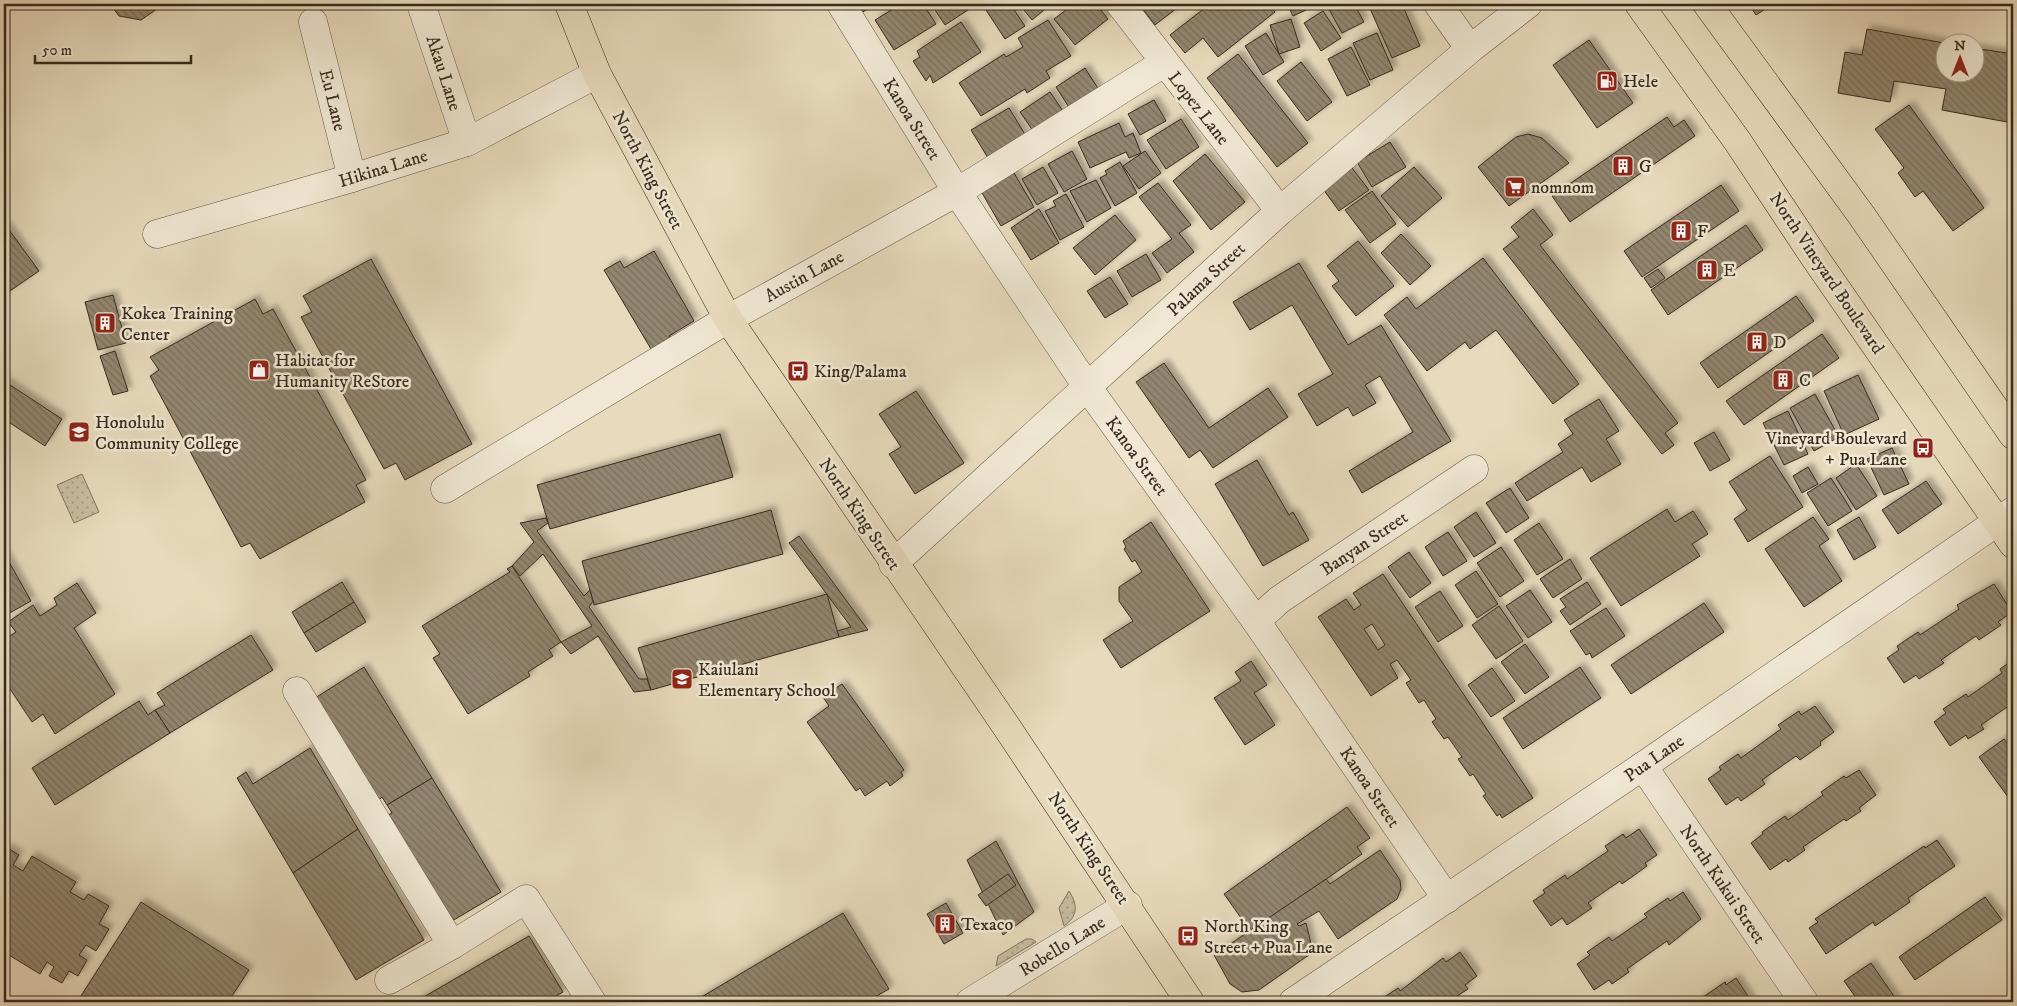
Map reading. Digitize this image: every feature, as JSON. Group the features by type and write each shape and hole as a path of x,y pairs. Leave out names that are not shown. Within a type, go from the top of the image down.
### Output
{"main road":[{"name":"North King Street","path":"569,4 597,74 728,319 893,564 979,686 1128,905 1190,1002"},
{"name":"North Vineyard Boulevard","path":"1639,4 1738,142 1813,256 2005,516 2013,544"},
{"path":"1707,4 1862,216 2013,435"}],"street":[{"name":"Akau Lane","path":"421,4 467,142"},
{"name":"Kanoa Street","path":"841,4 957,192 1088,388 1256,620 1447,899"},
{"name":"Lopez Lane","path":"1120,4 1280,211"},
{"path":"1438,4 1470,49"},
{"name":"Palama Street","path":"893,564 1280,211 1470,49 1528,4"},
{"name":"Eu Lane","path":"314,22 352,178"},
{"name":"Austin Lane","path":"445,489 728,319 957,192 1164,62"},
{"name":"Hikina Lane","path":"157,234 352,178 467,142 597,74"},
{"name":"Banyan Street","path":"1256,620 1279,600 1474,470"},
{"name":"Pua Lane","path":"1293,1002 1643,766 2005,516"},
{"path":"297,691 452,945"},
{"name":"North Kukui Street","path":"1643,766 1804,1002"},
{"path":"389,980 452,945 526,899 592,1002"},
{"name":"Robello Lane","path":"970,1002 1128,905"}],"shaded area":[{"path":"82,474 99,512 74,523 57,485"},
{"path":"1069,891 1074,901 1075,910 1072,918 1064,926 1059,908"},
{"path":"1026,939 1032,939 1036,942 996,966 998,956"}],"building":[{"path":"110,4 164,4 141,20 119,16"},
{"path":"855,4 876,4 861,13"},
{"path":"901,4 923,4 936,24 894,50 875,20"},
{"path":"931,4 972,4 974,6 945,25"},
{"path":"982,4 1010,4 1025,26 1005,39"},
{"path":"1019,4 1049,4 1050,5 1032,20"},
{"path":"1074,4 1096,4 1108,19 1075,45 1054,19"},
{"path":"1139,4 1174,4 1177,8 1155,25"},
{"path":"1210,4 1268,4 1275,12 1218,57 1203,38 1185,53 1170,35"},
{"path":"1287,4 1319,4 1293,16"},
{"path":"1326,4 1354,4 1364,22 1342,33"},
{"path":"1368,4 1402,4 1420,46 1392,58"},
{"path":"1749,4 1773,4 1756,15"},
{"path":"1323,11 1341,38 1321,51 1304,23"},
{"path":"1291,19 1300,47 1279,54 1270,25"},
{"path":"1048,20 1071,56 1046,71 1050,78 1027,93 1025,89 981,116 959,83 1004,54 1006,57 1023,47 1018,38"},
{"path":"961,22 981,52 933,83 930,75 926,81 913,61 920,57 917,51"},
{"path":"1867,29 1934,41 1934,82 1984,82 1984,50 2013,54 2013,85 2007,122 1942,110 1946,89 1894,81 1890,102 1838,93 1845,52 1862,55"},
{"path":"1266,33 1284,62 1263,75 1245,46"},
{"path":"1377,33 1393,70 1370,80 1353,43"},
{"path":"1589,40 1633,103 1597,128 1553,65"},
{"path":"1351,47 1370,85 1347,96 1328,59"},
{"path":"1238,54 1308,143 1277,167 1207,78"},
{"path":"1301,62 1332,102 1307,121 1277,81"},
{"path":"1085,68 1099,90 1070,109 1056,87"},
{"path":"1050,92 1063,111 1033,131 1020,112"},
{"path":"1154,100 1166,121 1140,135 1128,114"},
{"path":"1909,105 1984,208 1953,231 1923,191 1915,197 1898,173 1904,168 1875,129"},
{"path":"1009,108 1026,136 988,158 971,130"},
{"name":"G","path":"1667,117 1674,127 1684,120 1695,136 1570,222 1552,196"},
{"path":"1181,119 1199,147 1166,169 1147,140"},
{"path":"1119,123 1125,137 1133,133 1141,153 1129,158 1126,152 1090,168 1078,142"},
{"name":"nomnom","path":"1528,134 1542,138 1569,163 1509,206 1478,167 1516,137"},
{"path":"1390,142 1406,167 1372,187 1357,162"},
{"path":"1072,151 1087,179 1064,192 1048,164"},
{"path":"1145,151 1161,173 1139,189 1123,166"},
{"path":"1205,154 1245,202 1211,230 1173,181"},
{"path":"1120,162 1137,193 1115,206 1100,178 1107,174 1105,171"},
{"path":"1043,167 1058,193 1037,205 1022,179"},
{"path":"1414,167 1442,198 1408,227 1381,196"},
{"path":"1352,168 1369,190 1339,211 1323,189"},
{"path":"1014,173 1034,207 1001,226 981,191"},
{"path":"1096,180 1111,208 1087,222 1070,191"},
{"path":"1158,183 1191,225 1179,233 1194,252 1167,273 1152,253 1172,239 1139,197"},
{"name":"F","path":"1721,185 1739,211 1642,277 1624,251"},
{"path":"1372,191 1396,224 1370,243 1345,210"},
{"path":"1066,194 1084,227 1060,240 1045,211 1056,206 1053,201"},
{"path":"1039,209 1059,243 1031,260 1011,228"},
{"path":"1533,209 1553,235 1540,245 1678,423 1665,433 1674,445 1662,454 1503,249 1519,237 1511,227"},
{"path":"1115,215 1136,240 1095,275 1073,248"},
{"path":"4,223 39,271 4,295"},
{"name":"E","path":"1746,225 1763,250 1668,315 1651,290"},
{"path":"1401,234 1431,266 1410,285 1381,253"},
{"path":"1358,241 1394,286 1356,316 1332,286 1339,281 1327,266"},
{"path":"654,251 694,321 669,336 672,343 654,354 604,270 620,261 624,268"},
{"path":"1146,254 1161,280 1132,297 1117,271"},
{"path":"1483,258 1579,384 1553,404 1496,330 1470,349 1465,342 1427,371 1384,315 1407,297 1416,309"},
{"path":"371,259 472,444 405,480 396,463 384,469 301,317 312,312 303,296"},
{"path":"1299,263 1348,345 1381,325 1451,441 1362,493 1349,471 1413,432 1380,376 1365,385 1376,403 1353,416 1348,407 1317,426 1298,394 1333,374 1292,305 1250,330 1233,302"},
{"path":"1658,269 1665,278 1651,288 1644,278"},
{"path":"1110,277 1128,304 1105,318 1087,291"},
{"name":"Kokea Training Center","path":"113,295 126,343 98,350 85,302"},
{"name":"D","path":"1796,296 1814,321 1718,388 1700,363"},
{"path":"255,299 263,314 273,309 366,480 356,485 365,502 260,559 250,543 241,547 150,376 159,370 150,357"},
{"name":"C","path":"1822,334 1839,358 1744,425 1726,401"},
{"name":"Kokea Training Center","path":"115,351 128,391 113,395 100,356"},
{"path":"1164,363 1209,428 1268,388 1288,417 1213,468 1200,450 1189,458 1136,382"},
{"path":"1858,375 1879,419 1844,435 1824,391"},
{"path":"4,381 62,419 45,446 4,419"},
{"path":"916,391 964,463 915,494 889,454 901,447 879,414"},
{"path":"1815,394 1839,437 1814,451 1790,408"},
{"path":"1599,399 1619,431 1606,439 1621,464 1591,482 1582,467 1527,501 1515,483 1563,452 1558,444 1573,434 1564,420"},
{"path":"1788,411 1808,454 1784,465 1763,423"},
{"path":"1714,432 1730,460 1710,471 1694,443"},
{"path":"720,434 733,477 550,529 537,485"},
{"path":"1892,448 1909,484 1884,495 1867,459"},
{"path":"1770,456 1803,507 1748,542 1734,519 1747,510 1729,482"},
{"path":"1257,460 1289,515 1293,512 1309,540 1263,566 1215,484"},
{"path":"1856,464 1877,496 1856,510 1836,478"},
{"path":"1808,467 1818,484 1802,493 1793,476"},
{"path":"1831,478 1852,511 1828,526 1807,493"},
{"path":"1926,481 1942,504 1898,534 1882,510"},
{"path":"1510,488 1529,518 1506,533 1486,503"},
{"path":"1667,509 1675,522 1693,511 1708,534 1692,544 1700,556 1621,606 1590,558"},
{"path":"771,510 783,554 594,605 582,561"},
{"path":"1476,512 1496,543 1474,557 1454,527"},
{"path":"1813,517 1829,539 1819,546 1842,581 1804,607 1765,549"},
{"path":"1859,517 1876,547 1854,560 1837,530"},
{"path":"546,518 548,523 537,531 584,596 590,590 593,601 589,607 639,679 647,679 651,690 634,692 598,636 571,654 561,642 592,626 543,554 520,576 512,566 534,542 520,523"},
{"path":"1151,522 1210,611 1121,668 1103,640 1133,621 1119,601 1119,587 1142,572 1135,560 1132,562 1124,549 1126,547 1123,541"},
{"path":"1539,523 1563,559 1537,575 1514,540"},
{"path":"1448,532 1467,561 1443,576 1425,547"},
{"path":"799,536 868,630 839,637 837,631 851,627 789,543"},
{"path":"1501,547 1524,581 1500,597 1477,563"},
{"path":"1409,552 1431,583 1410,598 1388,567"},
{"path":"4,553 31,601 6,615 4,612"},
{"path":"1570,559 1582,579 1553,598 1540,579"},
{"path":"512,566 561,642 549,650 553,656 528,672 530,676 468,714 433,658 440,654 422,626 510,572 507,569"},
{"path":"1476,571 1498,604 1477,618 1455,585"},
{"path":"1383,574 1533,798 1502,818 1500,814 1497,816 1483,796 1486,794 1473,774 1470,776 1458,759 1462,757 1448,737 1444,739 1432,722 1436,719 1424,700 1419,703 1406,683 1411,680 1397,660 1390,664 1398,678 1371,696 1318,617 1346,599 1354,610 1361,605 1353,593","holes":["1372,624 1385,645 1378,650 1364,629"]},
{"path":"342,582 354,602 304,633 292,612"},
{"path":"1587,582 1601,604 1570,625 1560,611 1566,607 1560,599"},
{"path":"77,583 96,613 74,628 115,694 55,734 43,714 32,722 4,680 4,640 16,632 8,622 33,605 40,616 57,605 54,598"},
{"path":"1994,584 2012,612 1998,622 2001,625 1979,640 1976,636 1941,660 1944,663 1919,679 1916,675 1904,683 1887,658 1899,650 1897,646 1918,632 1920,635 1959,609 1957,605"},
{"path":"1530,590 1552,622 1528,638 1506,606"},
{"path":"1440,591 1463,626 1438,642 1415,607"},
{"path":"827,594 839,637 651,690 638,648"},
{"path":"354,602 366,622 316,652 304,633"},
{"path":"1704,603 1724,632 1631,694 1611,665"},
{"path":"1499,606 1523,641 1496,659 1472,625"},
{"path":"1606,608 1625,636 1592,658 1590,653 1586,655 1570,631"},
{"path":"251,635 273,670 170,733 155,710 165,705 157,693"},
{"path":"1525,644 1549,677 1525,694 1501,662"},
{"path":"2013,660 2013,703 1981,725 1984,729 1968,739 1966,735 1950,746 1934,722 1946,713 1943,709 1966,694 1968,697 2002,673 2000,669"},
{"path":"1251,661 1267,685 1254,693 1275,725 1245,745 1214,698 1241,681 1235,672"},
{"path":"364,667 432,778 387,805 382,797 379,800 315,698"},
{"path":"1580,667 1601,698 1523,749 1503,718"},
{"path":"1492,668 1515,701 1491,717 1468,685"},
{"path":"842,684 904,770 901,772 903,776 890,786 887,781 865,796 860,788 856,791 807,722 829,706 823,697"},
{"path":"139,701 148,715 155,710 170,733 55,805 32,768"},
{"path":"1815,706 1834,732 1820,742 1821,745 1800,760 1796,756 1762,780 1765,784 1741,801 1738,797 1726,805 1708,779 1721,770 1719,767 1738,754 1741,758 1781,729 1778,725 1799,711 1801,715"},
{"path":"2004,739 2013,752 2013,804 1979,757"},
{"path":"310,748 358,829 293,873 237,778 246,772 253,784"},
{"path":"1859,770 1876,795 1859,808 1861,811 1846,821 1844,819 1803,847 1805,850 1788,862 1786,859 1770,870 1751,843 1763,834 1762,832 1785,816 1788,820 1823,795 1821,792 1844,776 1846,778"},
{"path":"432,778 501,892 452,921 388,815 392,813 387,805"},
{"path":"1347,807 1370,838 1357,847 1362,854 1251,932 1224,894"},
{"path":"358,829 424,940 356,980 293,873"},
{"path":"1639,829 1657,855 1645,863 1647,866 1622,884 1620,881 1588,903 1592,908 1567,925 1562,918 1551,926 1533,901 1545,893 1543,890 1565,875 1567,879 1608,851 1605,846 1623,834 1626,838"},
{"path":"1937,840 1955,866 1908,898 1910,902 1875,926 1873,922 1826,954 1809,928 1818,922 1815,919 1924,846 1925,848"},
{"name":"Texaco","path":"996,841 1034,912 1003,935 967,860"},
{"path":"6,847 19,855 13,865 23,871 32,856 76,882 70,892 84,900 88,894 109,906 99,924 109,929 96,951 86,945 79,955 87,960 78,976 69,971 62,983 49,976 54,967 47,962 40,974 4,952 4,851"},
{"path":"1380,850 1400,880 1401,889 1397,899 1338,939 1319,911 1297,924 1299,926 1306,923 1313,952 1259,990 1242,992 1230,984 1214,955 1326,879 1330,884"},
{"name":"Texaco","path":"1008,874 1016,885 986,906 978,895"},
{"path":"1683,892 1701,919 1669,945 1667,941 1627,969 1629,972 1612,984 1609,980 1594,990 1577,964 1590,955 1587,952 1609,937 1612,941 1647,917 1644,914 1668,898 1670,901"},
{"path":"1985,897 2002,920 1915,980 1899,957"},
{"path":"141,902 249,970 228,1002 84,1002 79,999"},
{"name":"Texaco","path":"946,903 963,933 944,944 927,914"},
{"path":"843,913 889,989 866,1002 693,1002"},
{"path":"529,936 563,992 545,1002 415,1002"},
{"path":"1460,952 1477,976 1465,985 1468,989 1448,1002 1377,1002 1398,988 1400,991 1443,958 1446,962"},
{"path":"1871,963 1898,1002 1859,1002 1844,981"},
{"path":"1736,978 1752,1002 1696,1002 1725,982 1726,985"}],"place":[{"name":"Hele","path":"1607,81"},
{"name":"G","path":"1623,166"},
{"name":"nomnom","path":"1515,187"},
{"name":"F","path":"1681,231"},
{"name":"E","path":"1707,270"},
{"name":"Kokea Training Center","path":"105,323"},
{"name":"D","path":"1757,342"},
{"name":"Habitat for Humanity ReStore","path":"259,370"},
{"name":"King/Palama","path":"798,371"},
{"name":"C","path":"1783,380"},
{"name":"Honolulu Community College","path":"79,432"},
{"name":"Vineyard Boulevard + Pua Lane","path":"1923,448"},
{"name":"Kaiulani Elementary School","path":"682,679"},
{"name":"Texaco","path":"945,924"},
{"name":"North King Street + Pua Lane","path":"1188,936"}]}
